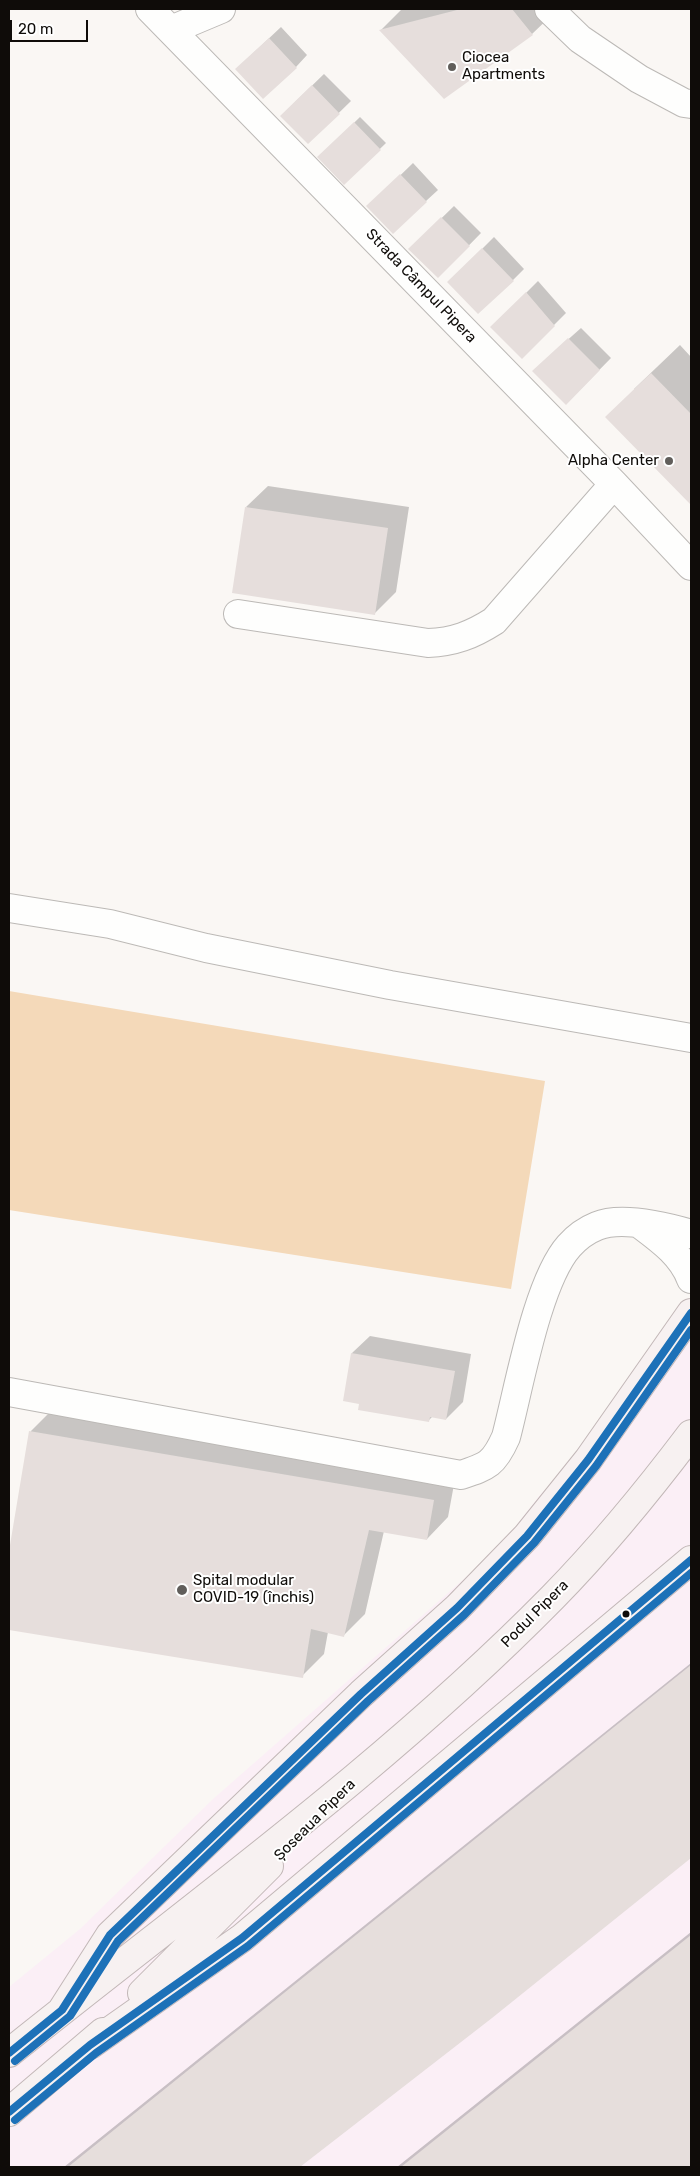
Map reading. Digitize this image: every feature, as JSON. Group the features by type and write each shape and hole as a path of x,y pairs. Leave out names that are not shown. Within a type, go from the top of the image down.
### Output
{"main road":[{"path":"62,2010 110,1935 360,1694 457,1608 527,1536 588,1460 691,1313"},
{"name":"Podul Pipera","path":"360,1775 502,1647 554,1596 602,1545 691,1434"},
{"path":"90,2045 242,1938 691,1560"},
{"name":"Șoseaua Pipera","path":"9,2053 360,1775"},
{"name":"Șoseaua Pipera","path":"9,2112 90,2045 360,1775"}],"street":[{"name":"Strada Câmpul Pipera","path":"150,9 614,484 691,566"},
{"path":"171,30 221,9"},
{"path":"549,9 580,40 638,79 691,104"},
{"path":"238,614 428,643 455,641 470,636 494,621 614,484"},
{"path":"9,908 110,924 206,948 390,985 691,1038"},
{"path":"9,1392 461,1475 481,1468 497,1457 506,1437 542,1298 568,1246 598,1225 637,1223 691,1234"},
{"path":"637,1223 664,1242 682,1262 691,1279"}],"shaded area":[{"path":"9,991 545,1081 511,1289 9,1210"},
{"path":"691,1335 691,2167 9,2167 9,1987 80,1929 213,1799 497,1550 540,1495"}],"building":[{"name":"Ciocea Apartments","path":"461,9 512,9 533,35 444,99 379,30"},
{"path":"269,38 297,68 263,99 235,69"},
{"path":"312,85 340,114 308,144 280,116"},
{"path":"354,122 381,150 344,185 317,157"},
{"path":"400,174 427,202 393,234 366,206"},
{"path":"441,217 470,246 438,278 408,249"},
{"path":"482,248 514,281 478,314 447,282"},
{"path":"526,292 555,326 522,359 490,327"},
{"path":"568,338 600,370 566,405 532,371"},
{"name":"Alpha Center","path":"651,373 691,414 691,505 605,417"},
{"path":"245,507 388,528 375,615 232,593"},
{"path":"351,1353 455,1371 446,1420 430,1417 429,1422 358,1410 359,1404 343,1401"},
{"name":"Spital modular COVID-19 (închis)","path":"29,1431 434,1500 427,1540 369,1530 344,1637 311,1629 303,1678 9,1630 9,1551"},
{"path":"691,1665 691,1858 492,2018 300,2167 68,2167"},
{"path":"691,1935 691,2167 401,2167"}],"transit line":[{"path":"9,2053 62,2010 110,1935 361,1694 457,1608 527,1536 588,1460 691,1313"},
{"path":"15,2061 70,2016 118,1941 368,1701 464,1615 534,1543 596,1466 691,1330"},
{"path":"9,2112 90,2045 242,1938 691,1560"},
{"path":"15,2120 96,2053 248,1946 691,1573"}],"place":[{"name":"Ciocea Apartments","path":"452,67"},
{"name":"Alpha Center","path":"669,461"},
{"name":"Spital modular COVID-19 (închis)","path":"182,1590"}]}
